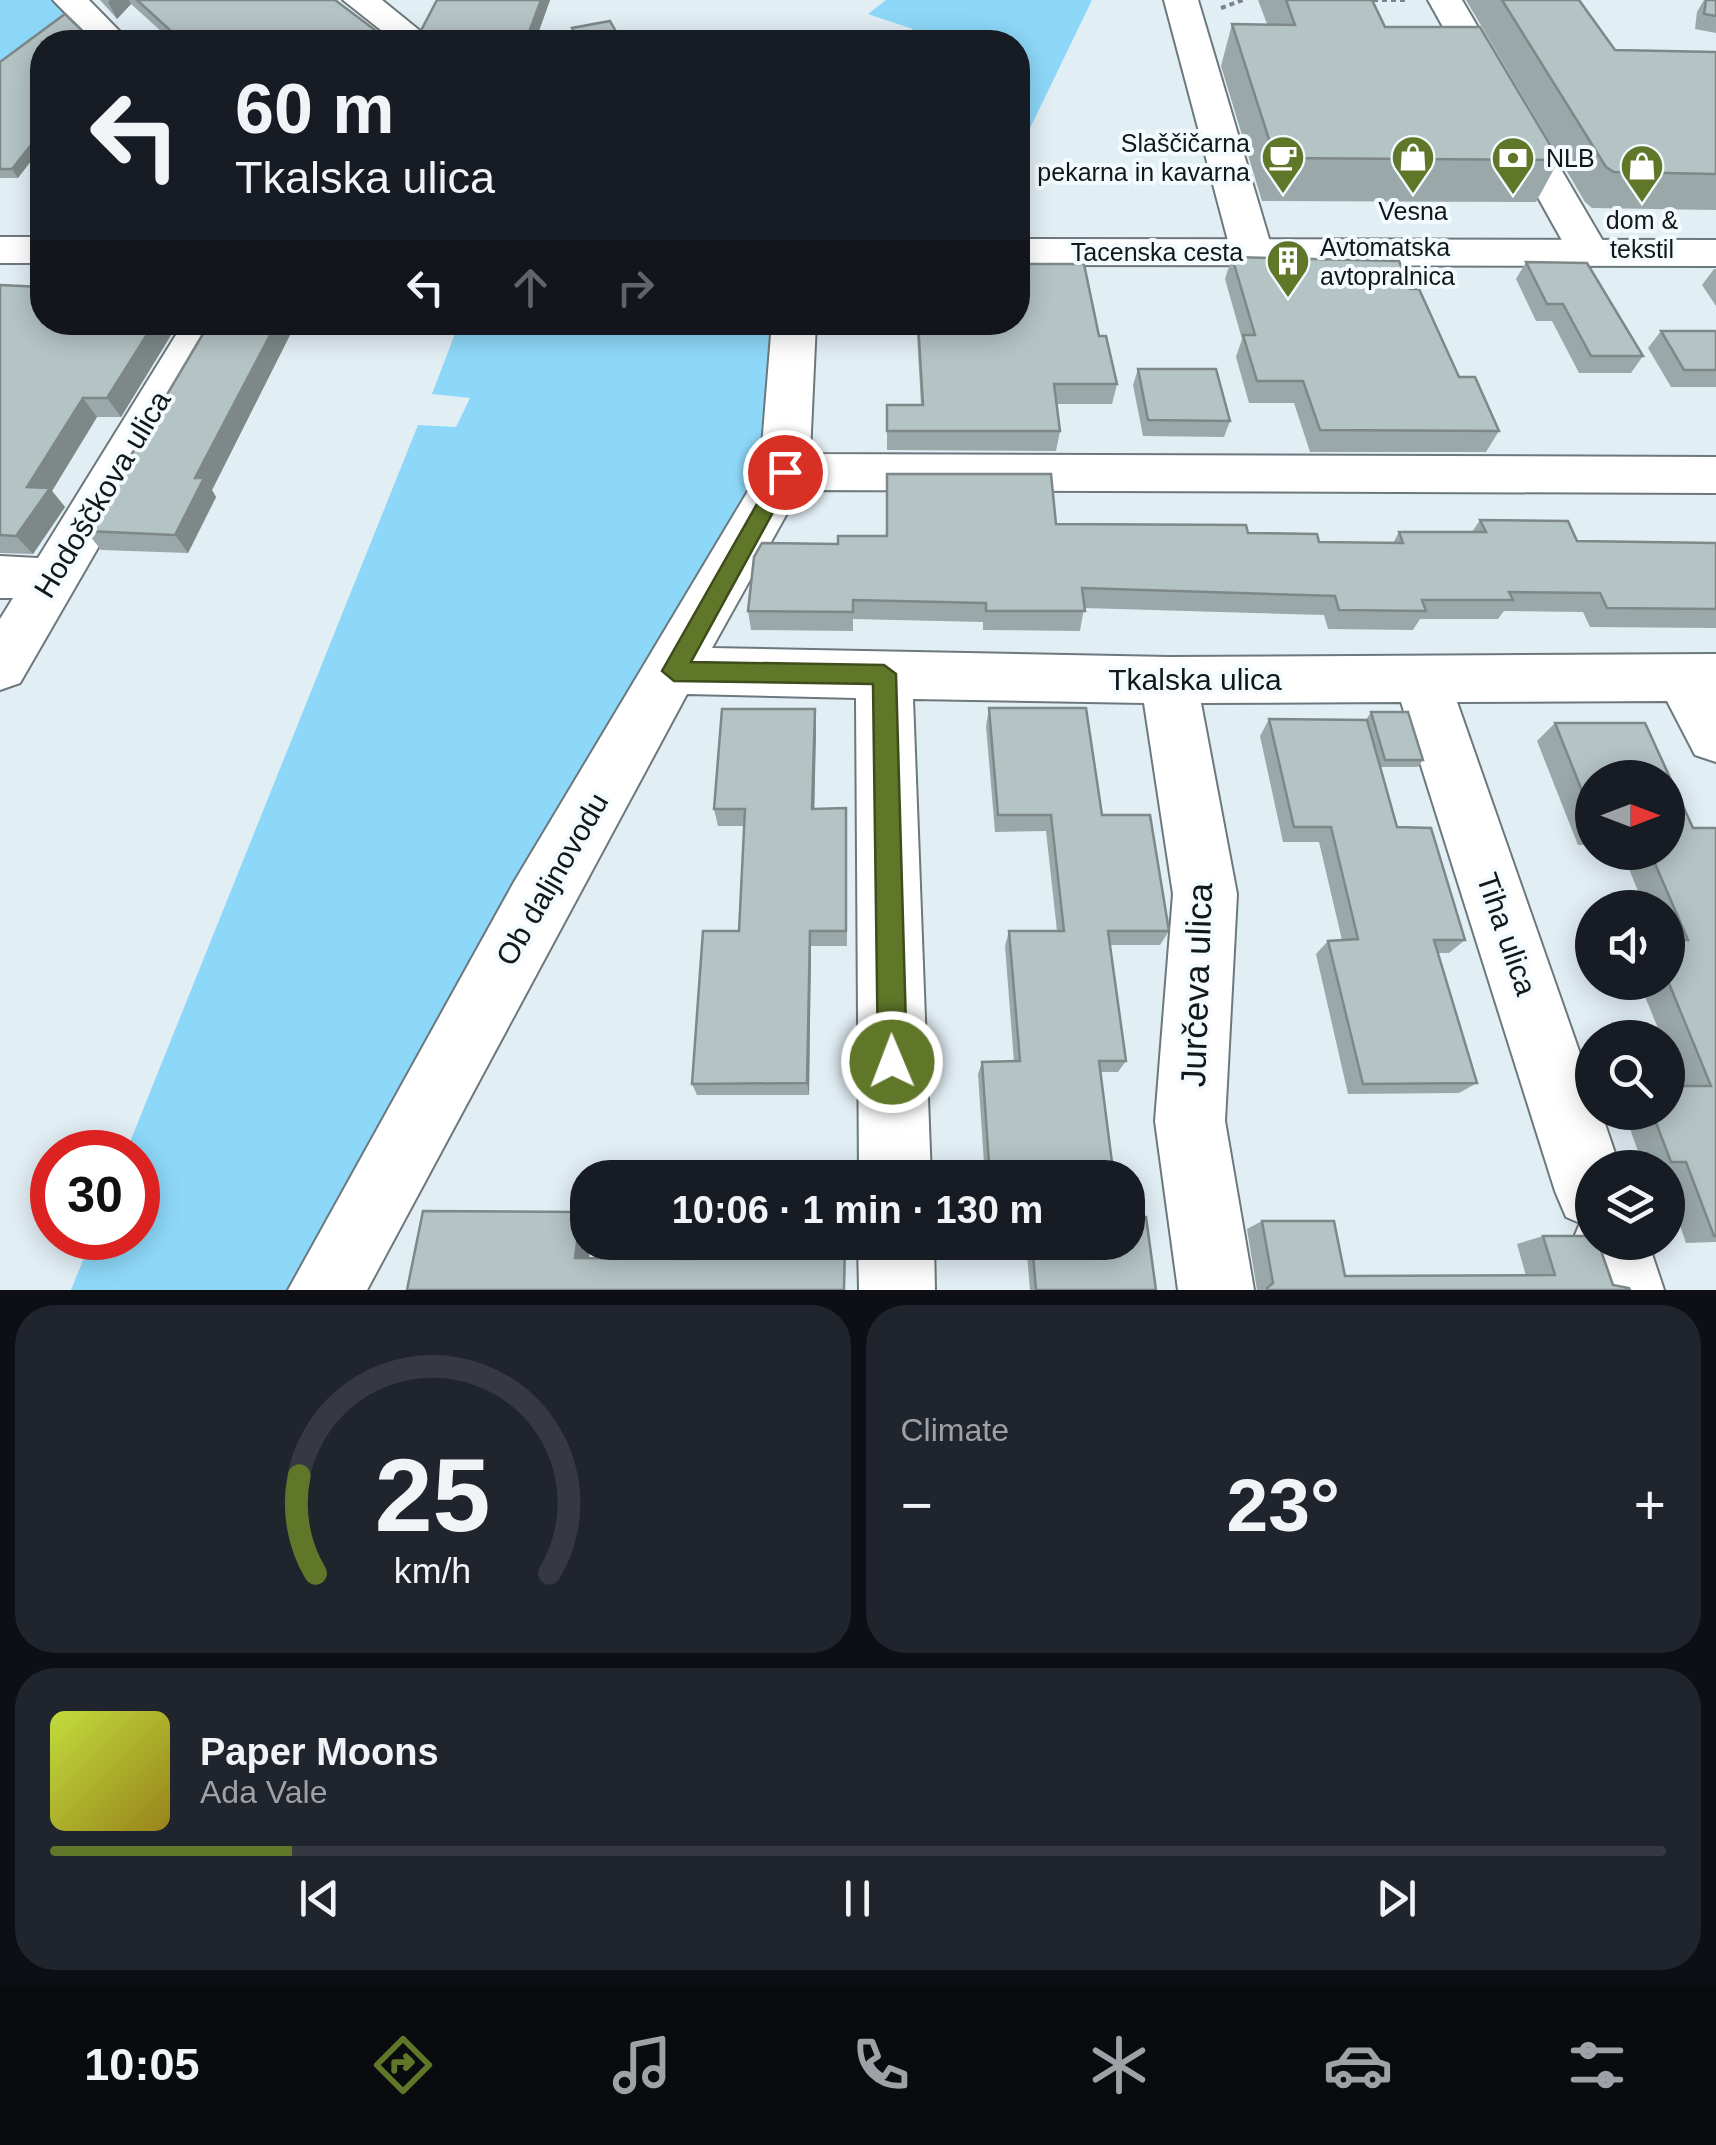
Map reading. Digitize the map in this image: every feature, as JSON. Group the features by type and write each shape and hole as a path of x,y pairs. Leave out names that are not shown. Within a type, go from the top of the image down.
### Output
{"street":[{"path":"70,0 101,30"},
{"path":"360,0 402,30"},
{"path":"1181,0 1252,252"},
{"path":"1444,0 1590,253"},
{"path":"0,250 30,250"},
{"name":"Tacenska cesta","path":"1030,252 1716,253"},
{"name":"Hodoščkova ulica","path":"0,668 25,578 197,335"},
{"path":"793,335 785,472 1716,476"},
{"name":"Ob daljnovodu","path":"326,1290 536,903 674,671 785,472"},
{"name":"Tkalska ulica","path":"674,671 1169,680 1700,677"},
{"path":"884,674 895,1160"},
{"path":"1700,677 1716,737"},
{"name":"Tiha ulica","path":"1420,678 1578,1150"},
{"name":"Jurčeva ulica","path":"1169,680 1205,894 1190,1121 1216,1290"},
{"path":"896,1260 897,1290"},
{"path":"1616,1260 1626,1290"}],"path":[{"path":"1364,0 1407,0"}],"shaded area":[{"path":"0,0 53,0 82,30 30,30 30,81 0,177"},
{"path":"886,0 1092,0 1030,128 1030,30 912,30 868,14"},
{"path":"454,335 783,335 762,476 304,1290 71,1290 83,1260 160,1260 160,1130 135,1130 418,425 456,427 470,398 432,394"}],"building":[{"path":"137,0 335,0 375,30 170,30"},
{"path":"437,0 541,0 530,30 421,30"},
{"path":"1286,0 1372,0 1385,27 1480,27 1559,160 1275,158 1232,24 1295,25"},
{"path":"1502,0 1579,0 1615,50 1716,52 1716,174 1614,172 1606,167"},
{"path":"1706,0 1716,0 1716,16 1704,14"},
{"path":"65,14 82,30 43,30"},
{"path":"610,21 615,30 573,30"},
{"path":"30,40 30,146 12,169 0,169 0,62"},
{"path":"1232,257 1399,261 1410,289 1419,289 1459,377 1475,377 1499,431 1320,430 1303,381 1257,381 1243,335 1255,335"},
{"path":"1526,262 1587,263 1643,356 1591,356 1563,304 1547,304"},
{"path":"1030,264 1084,264 1099,336 1106,336 1117,384 1054,384 1060,431 887,431 887,405 923,405 919,335 1030,335"},
{"path":"0,285 30,286 30,335 147,335 107,398 83,398 27,487 50,488 16,536 0,535"},
{"path":"1661,331 1716,331 1716,370 1684,370"},
{"path":"202,335 270,335 195,478 204,478 175,535 86,531"},
{"path":"1138,369 1216,369 1230,421 1148,420"},
{"path":"887,474 1051,474 1056,524 1246,525 1248,533 1317,534 1319,542 1403,543 1399,532 1486,532 1480,520 1568,521 1577,541 1716,543 1716,609 1607,608 1600,593 1509,592 1513,600 1422,600 1426,611 1339,610 1335,596 1082,588 1085,611 986,611 986,603 853,600 853,612 748,611 754,557 762,543 838,544 838,536 887,536"},
{"path":"989,708 1086,708 1102,815 1150,815 1169,931 1108,931 1126,1061 1099,1061 1112,1160 989,1160 982,1062 1020,1061 1009,931 1064,931 1051,815 998,815"},
{"path":"722,709 815,709 812,809 846,808 846,931 810,931 807,1083 692,1084 703,931 739,931 745,809 714,809"},
{"path":"1371,712 1408,712 1423,760 1385,760"},
{"path":"1269,719 1367,720 1397,827 1431,828 1465,940 1434,940 1477,1083 1363,1084 1328,941 1358,939 1331,827 1294,827"},
{"path":"1555,723 1645,723 1662,760 1575,760 1575,773"},
{"path":"1685,810 1693,828 1716,828 1716,1236 1685,1162 1685,1150 1666,1150 1659,1130 1685,1130 1685,1086 1711,1086 1676,1000 1685,1000 1685,890 1666,890 1658,870 1685,870"},
{"path":"423,1211 570,1212 570,1260 845,1260 844,1290 407,1290"},
{"path":"1146,1217 1156,1290 1036,1290 1034,1260 1145,1260"},
{"path":"1262,1221 1334,1221 1345,1276 1555,1275 1543,1236 1575,1236 1575,1260 1604,1260 1613,1285 1630,1290 1268,1290 1273,1283"}],"place":[{"name":"Slaščičarna pekarna in kavarna","path":"1283,195"},
{"name":"Vesna","path":"1413,195"},
{"name":"NLB","path":"1513,196"},
{"name":"dom & tekstil","path":"1642,204"},
{"name":"Avtomatska avtopralnica","path":"1288,299"}],"route":[{"path":"785,472 674,671 884,674 892,1062"}]}
